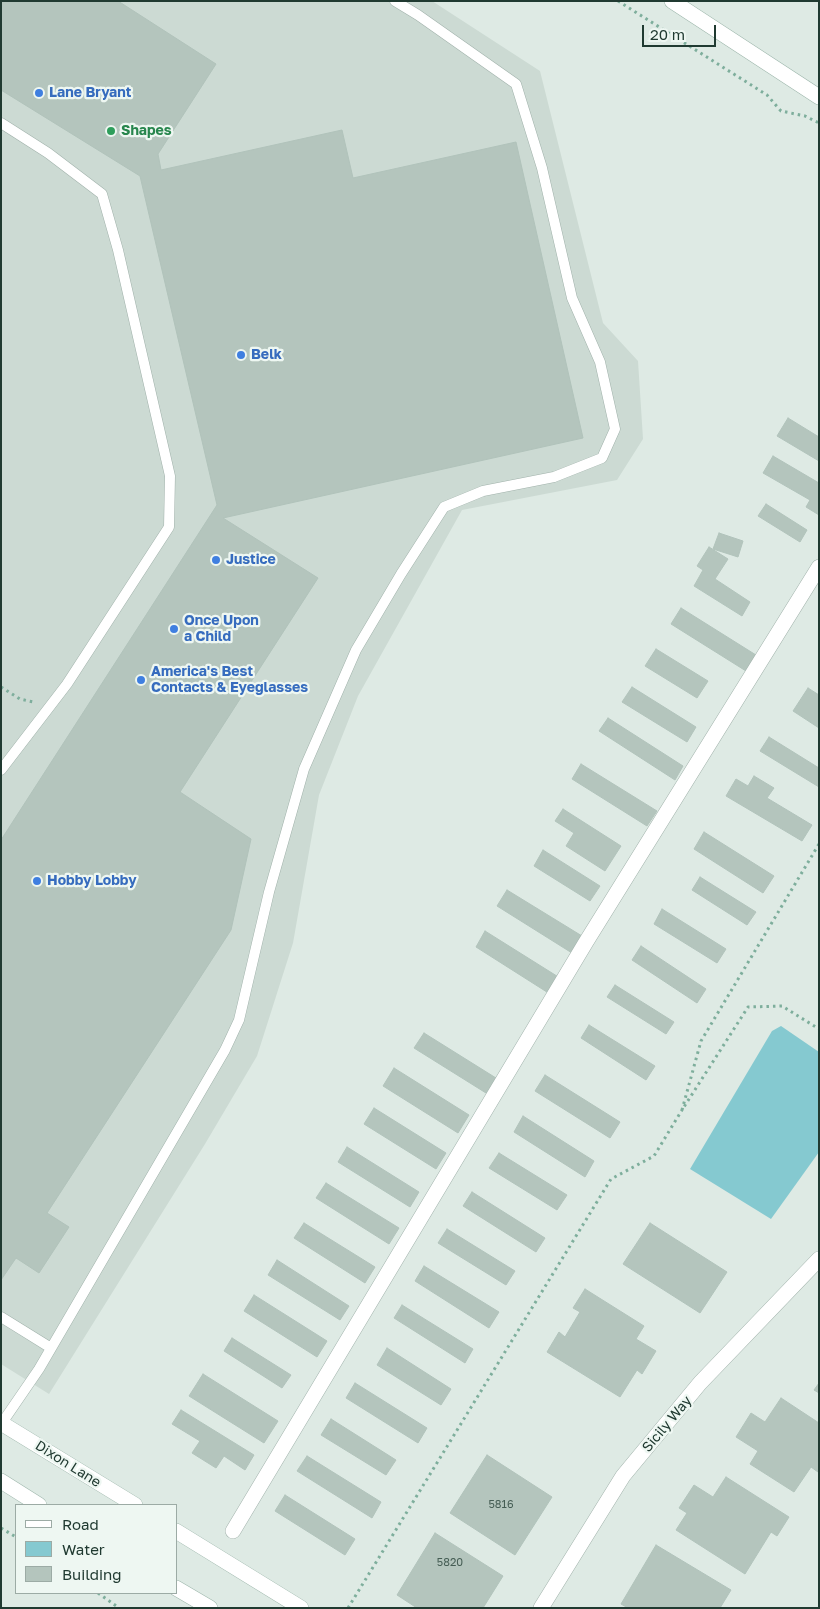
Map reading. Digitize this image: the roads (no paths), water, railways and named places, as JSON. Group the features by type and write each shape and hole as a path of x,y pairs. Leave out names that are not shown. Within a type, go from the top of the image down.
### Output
{"street":[{"path":"672,1 819,97"},
{"path":"233,1531 586,942 819,566"},
{"name":"Sicily Way","path":"541,1608 623,1476 700,1383 819,1260"},
{"name":"Dixon Lane","path":"2,1424 133,1504"},
{"path":"1,1481 37,1504"},
{"path":"178,1532 301,1608"},
{"path":"178,1589 210,1608"}],"lane":[{"path":"2,1424 52,1348 225,1050 239,1020 269,892 304,769 356,650 401,574 444,507 483,491 554,477 602,458 615,429 600,362 572,298 542,168 516,84 418,15 394,1"},
{"path":"1,123 48,152 102,194 118,250 170,476 169,527 67,684 1,770"},
{"path":"1,1317 52,1348"}],"water":[{"path":"781,1026 819,1052 819,1152 771,1219 690,1169 772,1031"}],"place":[{"name":"Lane Bryant","path":"39,93"},
{"name":"Shapes","path":"111,131"},
{"name":"Belk","path":"241,355"},
{"name":"Justice","path":"216,560"},
{"name":"Once Upon a Child","path":"174,629"},
{"name":"America's Best Contacts & Eyeglasses","path":"141,680"},
{"name":"Hobby Lobby","path":"37,881"}]}
